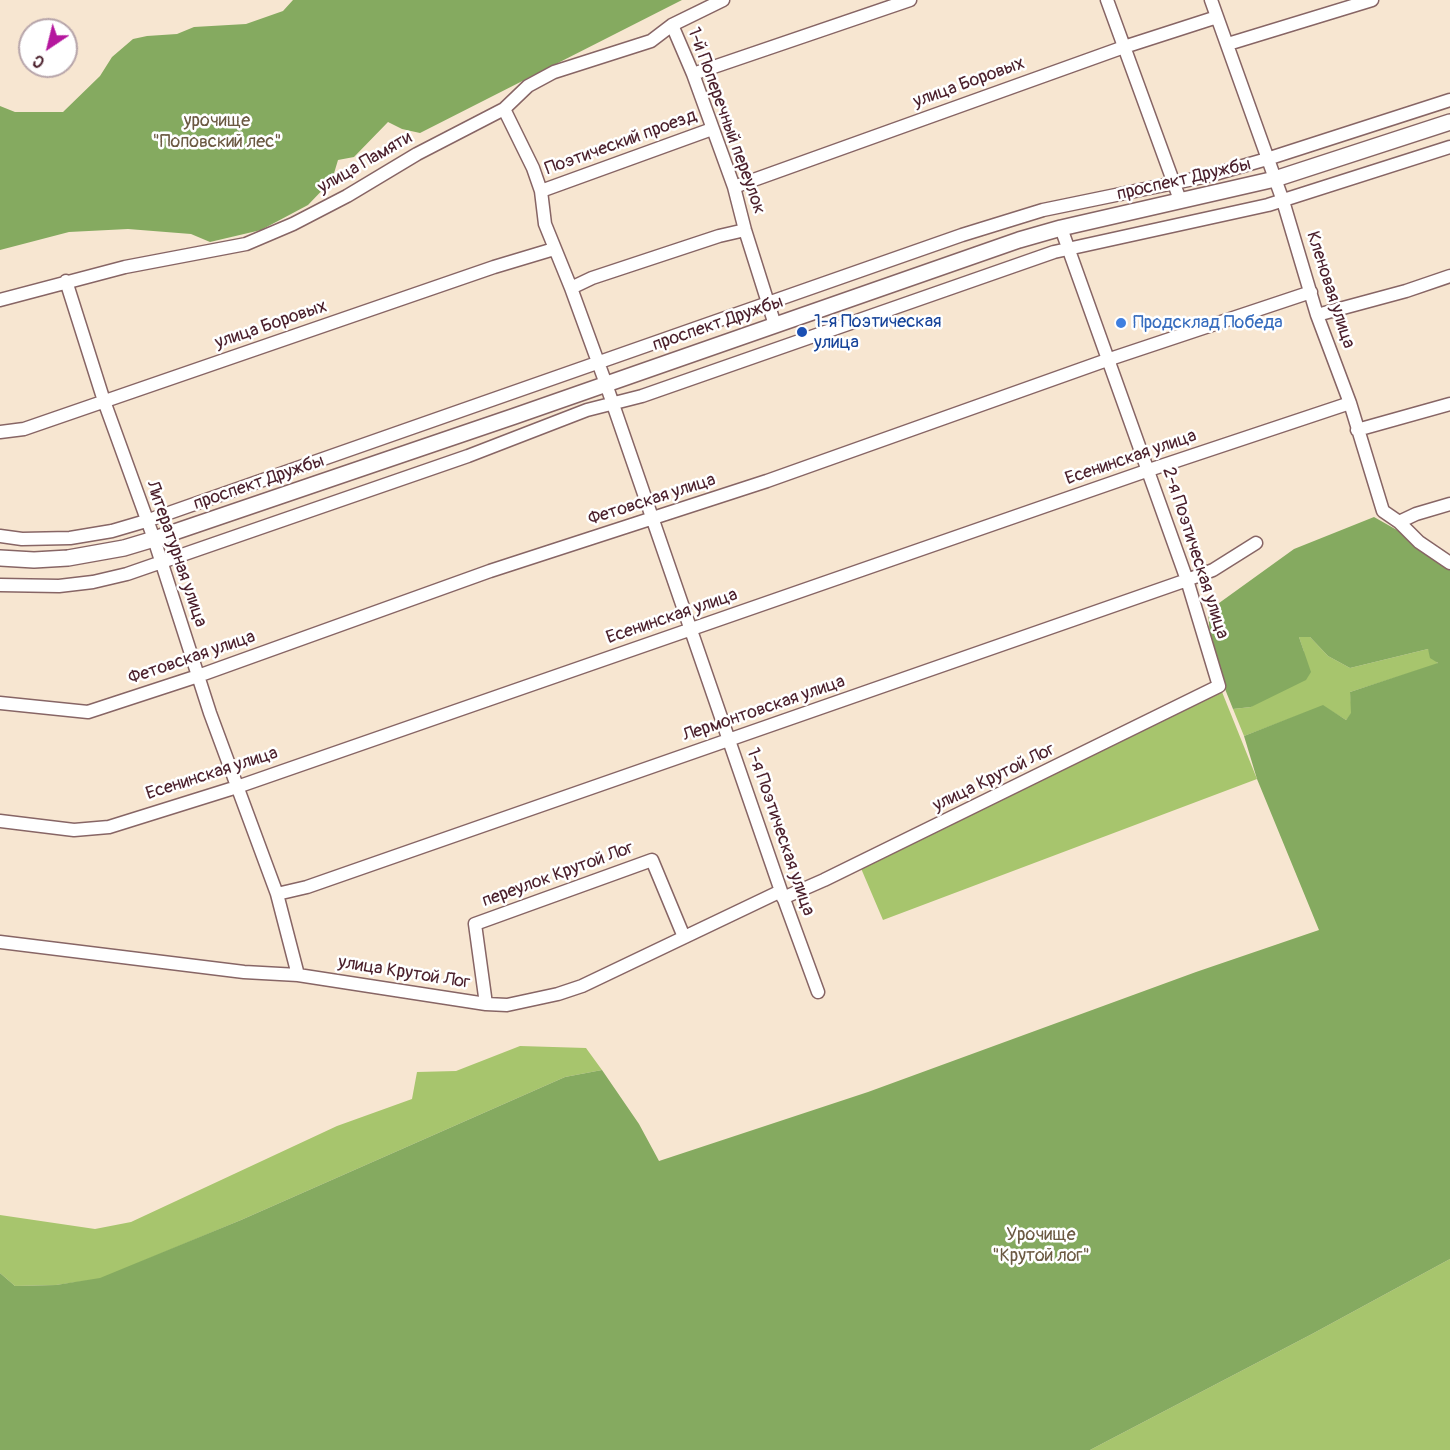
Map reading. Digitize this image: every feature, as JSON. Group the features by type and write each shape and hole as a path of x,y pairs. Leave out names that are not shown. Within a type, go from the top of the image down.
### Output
{"main road":[{"name":"проспект Дружбы","path":"0,558 34,560 68,558 124,548 154,539 1019,240 1060,228 1275,179 1450,122"}],"street":[{"name":"улица Памяти","path":"0,300 125,267 246,244 293,224 347,196 417,154 504,109 528,86 554,72 651,41 672,25 723,0"},
{"path":"693,74 910,0"},
{"path":"1107,0 1180,200"},
{"name":"Кленовая улица","path":"1211,0 1283,201 1317,315 1350,404 1383,511 1399,522 1419,542 1450,563"},
{"path":"1228,44 1372,0"},
{"name":"улица Боровых","path":"734,187 1124,47 1217,17"},
{"name":"1-й Поперечный переулок","path":"672,25 693,74 734,187 775,325"},
{"path":"0,536 22,539 70,538 112,531 146,521 963,235 1043,210 1174,184 1267,159 1450,99"},
{"name":"1-я Поэтическая улица","path":"504,109 534,168 541,191 545,224 572,288 692,629 782,895 818,992"},
{"name":"Поэтический проезд","path":"541,191 712,129"},
{"path":"0,585 59,586 93,582 161,563 468,456 587,410 642,396 1068,249 1283,201 1450,147"},
{"name":"2-я Поэтическая улица","path":"1060,228 1149,470 1187,580 1219,686"},
{"name":"1-й Поперечный переулок","path":"572,288 592,278 719,236 745,230"},
{"name":"улица Боровых","path":"0,432 24,429 494,267 554,249"},
{"path":"1317,315 1406,291 1450,276"},
{"name":"Литературная улица","path":"66,281 104,401 154,539 198,676 277,894 298,975"},
{"name":"Фетовская улица","path":"0,703 88,712 198,676 490,571 767,481 1107,360 1311,292"},
{"name":"Есенинская улица","path":"0,821 74,830 109,827 237,787 1149,470 1350,404"},
{"path":"1357,430 1450,404"},
{"path":"1399,522 1416,514 1450,504"},
{"name":"Лермонтовская улица","path":"277,894 307,887 1187,580 1213,570 1256,543"},
{"name":"улица Крутой Лог","path":"0,942 244,972 298,975 486,1004 507,1005 574,989 684,937 898,844 1219,686"},
{"name":"переулок Крутой Лог","path":"486,1004 475,924 652,860 684,937"}],"green space":[{"name":"урочище \"Поповский лес\"","path":"293,0 682,0 420,133 402,129 388,122 354,157 338,160 332,180 308,205 261,230 210,242 191,234 128,229 69,232 0,250 0,106 15,112 63,112 100,76 112,57 133,39 177,34 194,27 246,24 283,11"},
{"name":"Урочище \"Крутой лог\"","path":"1374,517 1404,534 1450,570 1450,1259 1090,1450 0,1450 0,1273 15,1286 56,1285 100,1278 241,1220 565,1077 602,1070 639,1124 659,1161 868,1092 1196,972 1319,930 1257,779 1244,736 1323,705 1346,720 1351,713 1350,692 1438,663 1430,658 1428,649 1350,668 1328,656 1310,637 1299,637 1311,672 1306,680 1251,707 1233,709 1223,684 1210,637 1208,611 1294,549"},
{"path":"1299,637 1310,637 1328,656 1350,668 1428,649 1438,664 1350,692 1352,713 1346,720 1323,706 1244,736 1233,709 1251,707 1304,652"},
{"path":"1220,687 1257,779 883,920 860,866"},
{"path":"520,1046 586,1048 602,1070 565,1077 241,1220 100,1279 56,1285 15,1286 0,1273 0,1215 95,1229 131,1222 337,1126 412,1099 417,1072 456,1071"},
{"path":"1450,1259 1450,1450 1090,1450 1312,1334"}],"place":[{"name":"Продсклад Победа","path":"1121,323"},
{"name":"1-я Поэтическая улица","path":"802,332"}]}
